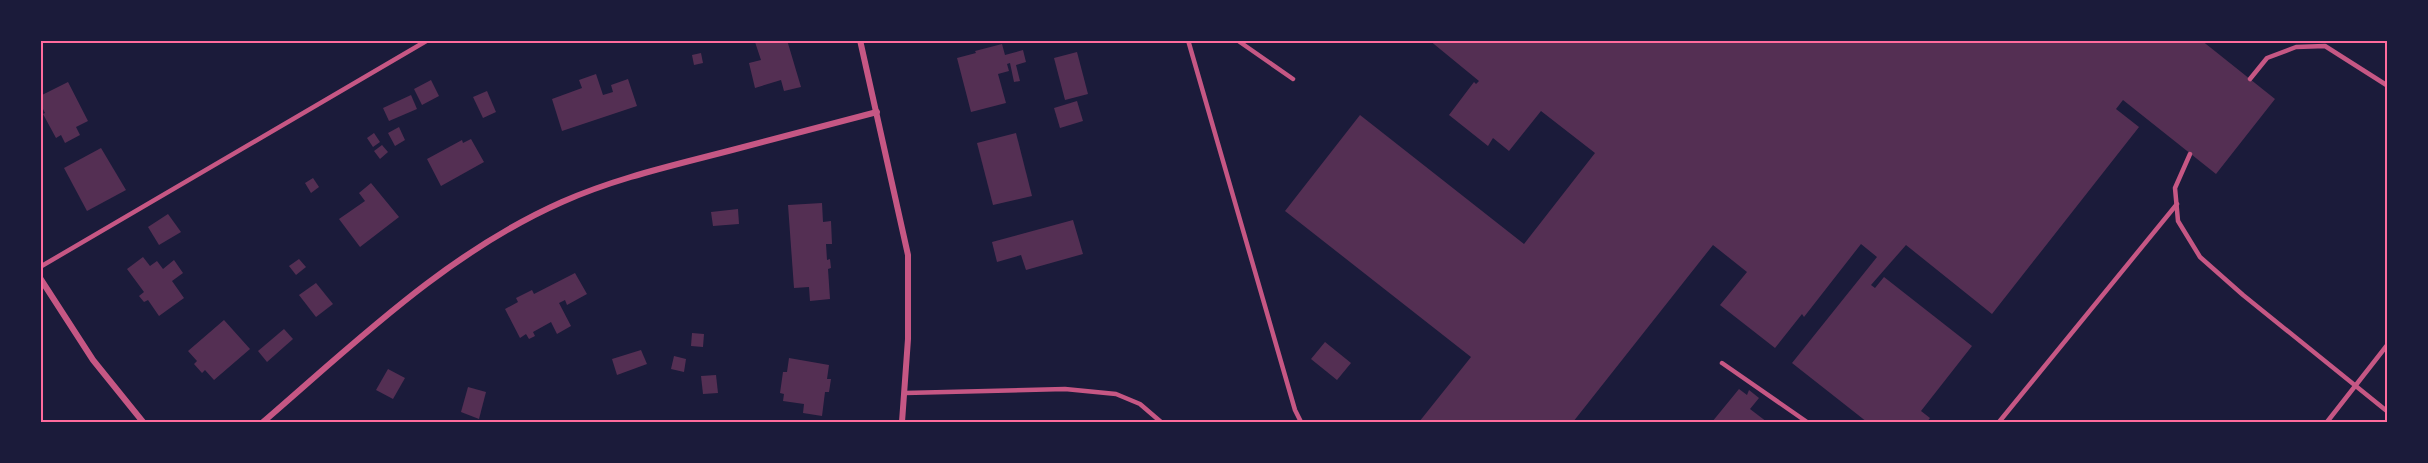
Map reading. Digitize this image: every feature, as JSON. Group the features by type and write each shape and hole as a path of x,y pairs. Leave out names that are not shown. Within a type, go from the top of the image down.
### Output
{"street":[{"path":"860,40 908,255 908,339 902,423"},
{"path":"263,423 402,301 453,263 563,201 630,177 877,112"},
{"path":"40,278 93,360 143,423"}],"lane":[{"path":"40,267 428,40"},
{"path":"1188,40 1261,298 1301,423"},
{"path":"1238,40 1293,79"},
{"path":"2250,79 2267,58 2296,47 2325,46 2388,86"},
{"path":"2190,154 2175,188 2178,221 2200,257 2242,295 2388,412"},
{"path":"1999,423 2177,204"},
{"path":"2327,423 2388,344"},
{"path":"1722,363 1806,423"},
{"path":"905,393 1065,389 1116,394 1140,404 1161,423"}],"building":[{"path":"787,40 801,87 784,91 781,80 755,88 749,63 761,60 755,42"},
{"path":"1429,40 2201,40 2275,99 2216,174 2123,100 2116,109 2139,127 1992,314 1906,245 1871,285 1875,288 1884,277 1972,346 1921,411 1930,418 1927,422 1867,422 1792,363 1877,257 1861,244 1804,317 1802,314 1775,348 1720,305 1747,272 1713,245 1573,422 1419,422 1471,357 1285,211 1360,115 1524,244 1595,153 1541,111 1509,151 1493,138 1488,146 1449,115 1474,82 1476,84 1479,81"},
{"path":"1002,44 1005,55 1023,50 1026,62 1016,65 1020,81 1014,82 1010,63 1007,64 1009,71 998,74 1006,103 971,112 957,58"},
{"path":"1077,52 1088,94 1065,100 1054,58"},
{"path":"701,53 703,63 694,65 692,55"},
{"path":"596,74 603,95 613,92 611,85 628,79 637,106 562,131 552,99 582,88 579,80"},
{"path":"431,80 439,96 422,105 414,89"},
{"path":"68,82 88,121 76,127 80,135 65,143 61,135 56,138 43,114 45,113 40,103 40,96"},
{"path":"487,91 496,112 483,118 473,97"},
{"path":"411,95 417,109 389,121 383,108"},
{"path":"1077,101 1083,121 1060,128 1054,108"},
{"path":"399,127 405,140 395,146 388,133"},
{"path":"374,133 380,142 373,147 367,138"},
{"path":"1016,133 1032,196 993,205 977,143"},
{"path":"471,139 484,162 441,186 427,159 462,140 463,143"},
{"path":"382,145 388,152 380,159 374,151"},
{"path":"101,148 126,190 87,211 64,168"},
{"path":"313,178 319,187 311,193 305,183"},
{"path":"371,183 399,217 360,247 339,219 365,201 359,193"},
{"path":"822,203 823,222 831,221 832,244 826,244 827,260 830,259 831,268 828,269 830,299 810,301 809,287 794,288 788,205"},
{"path":"738,209 739,224 713,226 711,212"},
{"path":"168,214 181,232 159,245 148,227"},
{"path":"1073,220 1083,254 1026,270 1021,255 997,262 992,242"},
{"path":"143,257 150,266 157,261 163,269 174,260 183,273 172,281 184,298 159,316 148,300 144,302 139,296 144,292 127,269"},
{"path":"299,259 306,267 296,275 289,266"},
{"path":"575,273 587,294 567,305 565,300 559,303 571,326 557,334 551,322 533,332 535,336 529,339 526,334 520,338 505,309 518,302 516,298 532,290 534,294"},
{"path":"316,283 333,304 316,317 299,295"},
{"path":"224,320 250,349 214,380 205,370 202,373 194,364 197,361 188,351"},
{"path":"284,329 293,339 267,362 258,351"},
{"path":"692,333 704,334 703,347 691,346"},
{"path":"1325,342 1351,363 1337,380 1311,359"},
{"path":"641,350 647,364 617,375 612,359"},
{"path":"674,356 686,359 684,372 671,369"},
{"path":"789,358 829,365 827,379 831,379 829,392 825,392 822,416 803,413 804,404 783,401 784,394 780,393 783,372 787,372"},
{"path":"388,369 405,378 393,399 376,390"},
{"path":"716,375 718,393 703,394 701,376"},
{"path":"468,387 486,392 479,419 461,412"},
{"path":"1739,389 1747,395 1749,390 1759,398 1750,409 1767,422 1712,422"}]}
